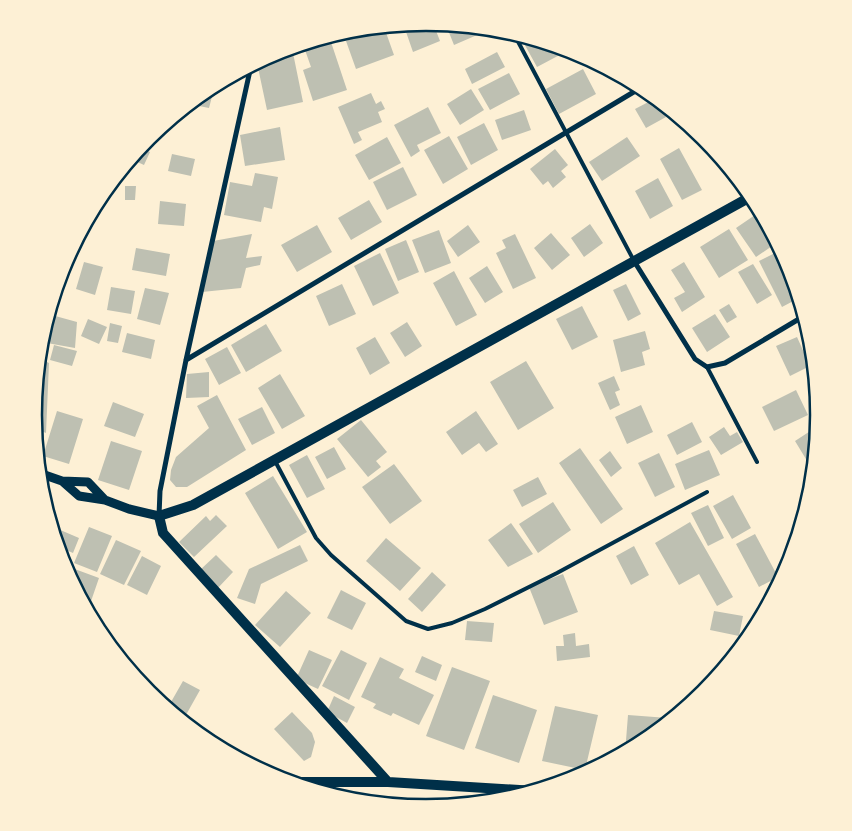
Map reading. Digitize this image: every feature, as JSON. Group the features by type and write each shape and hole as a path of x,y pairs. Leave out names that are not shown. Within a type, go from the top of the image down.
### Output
{"main road":[{"path":"388,782 162,533 159,516 193,504 744,200"},
{"path":"311,782 388,782 512,790"}],"street":[{"path":"62,481 79,496 105,500 129,509 159,516 160,491 186,360 249,75"},
{"path":"186,360 633,92"},
{"path":"634,260 695,359 707,367 725,363 798,320"},
{"path":"47,476 62,481 88,482 105,500"}],"lane":[{"path":"519,43 634,260"},
{"path":"707,367 758,462"},
{"path":"274,459 316,538 331,555 406,621 428,629 452,623 541,581 707,492"}],"building":[{"path":"436,31 440,41 413,52 406,32"},
{"path":"449,32 477,35 454,45"},
{"path":"386,34 394,55 356,69 346,41"},
{"path":"331,43 347,90 313,101 303,70 311,67 305,51"},
{"path":"524,44 559,55 537,67"},
{"path":"497,52 505,67 472,84 465,69"},
{"path":"293,55 303,102 267,110 258,70"},
{"path":"583,69 596,94 559,114 546,89"},
{"path":"509,73 520,94 490,110 478,89"},
{"path":"471,89 484,110 460,125 447,104"},
{"path":"371,93 376,104 381,101 385,109 378,112 382,122 358,132 362,140 354,144 338,107"},
{"path":"212,97 209,108 199,106"},
{"path":"648,102 666,117 646,128 635,109"},
{"path":"428,107 441,133 417,145 420,151 411,157 394,125"},
{"path":"524,110 531,130 502,140 495,120"},
{"path":"484,123 498,150 471,165 457,137"},
{"path":"280,127 285,160 245,166 240,135"},
{"path":"449,136 468,169 443,184 424,150"},
{"path":"387,137 401,163 369,180 355,155"},
{"path":"627,137 640,156 602,181 589,162"},
{"path":"679,148 702,190 682,200 660,159"},
{"path":"555,149 568,165 561,171 566,177 553,188 548,181 543,185 530,169"},
{"path":"147,151 150,152 144,165 137,162"},
{"path":"172,154 195,159 191,176 168,171"},
{"path":"403,167 417,195 387,210 373,182"},
{"path":"255,173 278,177 272,209 264,207 261,222 224,215 230,182 252,186"},
{"path":"658,178 673,206 650,219 635,191"},
{"path":"125,186 136,186 135,200 125,200"},
{"path":"369,200 382,222 351,240 338,218"},
{"path":"160,201 186,204 184,226 158,224"},
{"path":"754,216 771,247 756,257 736,228"},
{"path":"590,224 603,243 584,257 571,238"},
{"path":"317,225 332,252 297,272 281,245"},
{"path":"468,225 480,242 458,257 447,241"},
{"path":"729,229 748,260 719,278 700,247"},
{"path":"439,230 451,263 425,273 412,240"},
{"path":"551,233 570,255 552,270 534,248"},
{"path":"252,234 246,258 262,256 260,265 246,268 241,288 202,292 213,241"},
{"path":"515,234 536,278 513,289 496,253 506,248 502,240"},
{"path":"406,240 419,272 398,281 385,249"},
{"path":"136,248 170,254 166,276 132,270"},
{"path":"380,253 399,293 373,306 354,266"},
{"path":"774,253 793,301 782,307 759,261"},
{"path":"84,262 103,267 95,295 76,289"},
{"path":"684,262 705,297 682,312 674,298 685,292 671,270"},
{"path":"753,264 772,295 757,304 738,272"},
{"path":"487,266 503,292 485,303 469,278"},
{"path":"454,271 477,315 456,326 433,283"},
{"path":"342,284 356,314 329,326 316,296"},
{"path":"626,284 641,314 628,321 613,290"},
{"path":"111,287 135,291 131,314 107,310"},
{"path":"145,288 169,293 160,325 137,319"},
{"path":"729,304 737,317 727,323 719,310"},
{"path":"582,306 598,337 572,350 556,319"},
{"path":"715,314 730,337 707,352 692,328"},
{"path":"55,316 77,322 75,348 49,343"},
{"path":"88,319 107,327 99,344 81,336"},
{"path":"407,322 422,346 405,357 390,333"},
{"path":"110,323 122,326 118,343 107,341"},
{"path":"266,324 282,351 246,372 231,345"},
{"path":"645,331 650,349 642,352 645,365 621,372 613,340"},
{"path":"127,333 155,340 151,359 122,352"},
{"path":"375,337 390,363 370,375 356,348"},
{"path":"797,337 805,356 807,367 790,376 776,346"},
{"path":"54,345 77,351 72,366 50,360"},
{"path":"227,347 241,373 219,385 205,359"},
{"path":"46,361 49,363 46,433 43,432 42,416"},
{"path":"526,361 554,408 518,430 490,382"},
{"path":"209,372 209,397 186,398 187,374"},
{"path":"280,374 305,416 282,429 258,388"},
{"path":"614,376 620,390 615,392 620,405 610,410 598,383"},
{"path":"796,390 808,415 774,431 762,407"},
{"path":"217,395 246,450 187,487 176,487 170,480 171,470 176,457 209,428 197,406"},
{"path":"113,402 144,414 135,437 104,426"},
{"path":"641,405 653,432 627,444 615,417"},
{"path":"262,407 275,433 252,445 238,419"},
{"path":"57,411 83,419 69,464 44,456"},
{"path":"476,411 498,444 486,452 479,443 462,455 446,432"},
{"path":"361,420 387,452 376,461 381,467 368,477 337,439"},
{"path":"692,422 702,442 677,455 667,435"},
{"path":"724,427 730,436 737,432 743,442 721,455 709,437"},
{"path":"809,432 807,461 795,441"},
{"path":"111,441 142,451 129,490 98,480"},
{"path":"334,447 346,469 327,479 315,457"},
{"path":"580,448 623,509 601,524 559,463"},
{"path":"709,450 720,475 685,490 675,464"},
{"path":"610,451 622,468 611,477 599,460"},
{"path":"659,453 675,487 655,497 638,463"},
{"path":"307,455 325,489 307,498 289,465"},
{"path":"394,464 422,501 390,524 362,487"},
{"path":"273,476 307,532 278,549 245,493"},
{"path":"538,477 547,494 522,507 513,490"},
{"path":"733,495 751,528 732,539 713,506"},
{"path":"553,502 571,530 538,553 519,524"},
{"path":"708,505 724,538 708,546 691,513"},
{"path":"216,515 227,526 194,557 179,542 206,516 210,521"},
{"path":"690,522 733,597 717,606 699,574 679,585 655,543"},
{"path":"511,523 533,554 508,567 488,540"},
{"path":"89,527 112,536 97,572 74,563"},
{"path":"59,530 79,538 73,553 66,550"},
{"path":"755,534 776,574 774,579 759,587 736,544"},
{"path":"386,538 421,568 400,591 366,561"},
{"path":"116,540 141,551 124,585 100,574"},
{"path":"300,545 308,561 261,584 255,604 237,598 249,569"},
{"path":"634,546 649,575 631,585 616,556"},
{"path":"216,555 233,572 217,589 199,571"},
{"path":"142,556 161,566 147,595 127,585"},
{"path":"74,569 99,578 90,603"},
{"path":"432,572 446,585 422,612 408,599"},
{"path":"563,574 578,612 544,625 529,587"},
{"path":"341,590 366,603 352,630 327,618"},
{"path":"286,591 311,613 280,647 255,625"},
{"path":"714,611 743,616 739,636 710,630"},
{"path":"467,621 494,623 492,642 465,640"},
{"path":"575,633 576,646 589,644 590,657 557,661 556,646 564,646 563,635"},
{"path":"309,650 332,660 318,689 296,679"},
{"path":"341,650 367,663 349,700 322,686"},
{"path":"422,656 442,665 436,681 415,672"},
{"path":"380,657 404,669 399,678 434,695 419,725 393,713 391,716 373,708 376,704 361,697"},
{"path":"452,667 490,681 464,750 426,736"},
{"path":"183,681 200,690 186,715 171,702"},
{"path":"493,695 537,710 519,763 475,748"},
{"path":"334,696 355,707 347,723 327,712"},
{"path":"555,706 598,715 586,765 578,769 542,761"},
{"path":"292,712 312,733 315,742 311,757 304,761 274,729"},
{"path":"628,715 663,718 639,735 626,743"}]}
